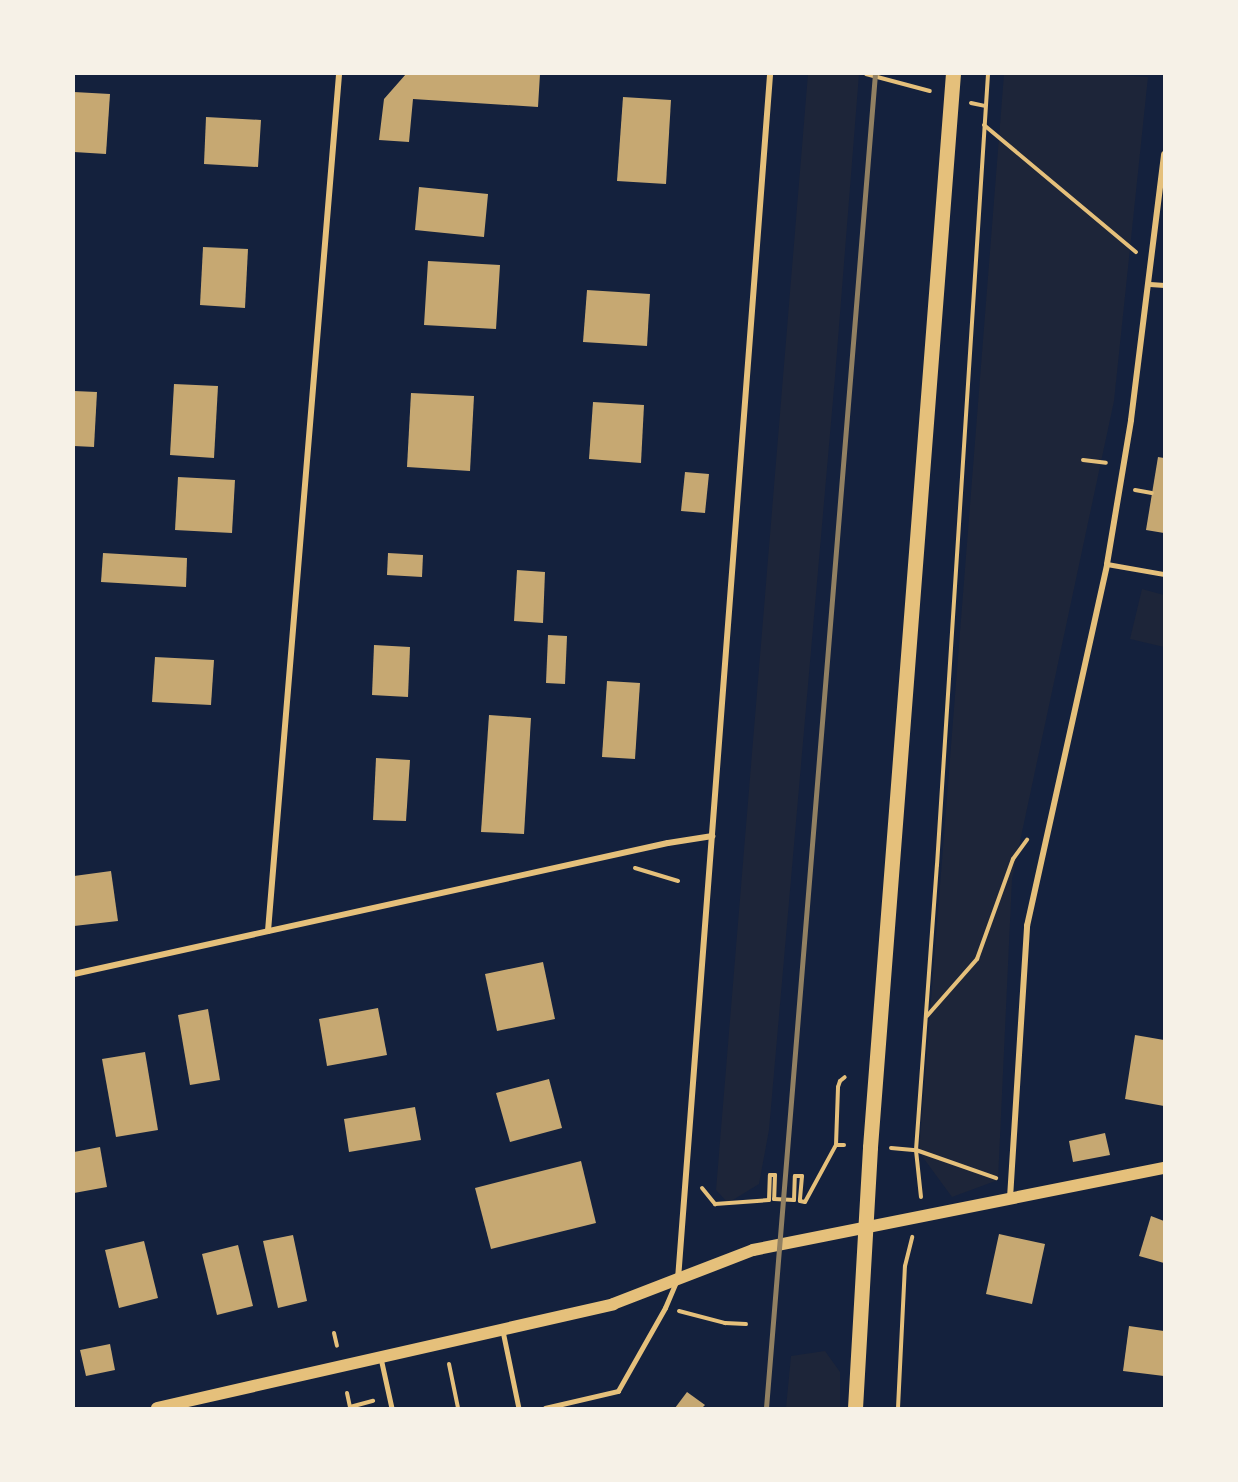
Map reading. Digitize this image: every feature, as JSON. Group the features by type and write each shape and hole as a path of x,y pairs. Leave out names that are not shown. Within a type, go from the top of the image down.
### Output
{"main road":[{"path":"856,1408 865,1227 953,74"},
{"path":"157,1408 613,1305 753,1250 1164,1168"}],"street":[{"path":"268,931 339,74"},
{"path":"678,1280 770,74"},
{"path":"1010,1198 1027,926 1107,564 1150,284 1164,154"},
{"path":"74,974 668,843 712,836"}],"lane":[{"path":"1150,284 1164,285"},
{"path":"1107,564 1164,574"},
{"path":"545,1408 618,1391 665,1308 678,1280"},
{"path":"503,1330 519,1408"},
{"path":"381,1358 392,1408"}],"path":[{"path":"866,74 985,106"},
{"path":"921,1197 916,1150 988,74"},
{"path":"984,125 1152,266"},
{"path":"1083,460 1123,466"},
{"path":"926,1017 977,958 1013,860 1054,802"},
{"path":"700,1187 706,1189 709,1199 715,1204 769,1200 770,1175 776,1175 774,1199 794,1200 795,1176 802,1176 800,1201 805,1202 836,1145 838,1087 840,1081 845,1077"},
{"path":"836,1145 844,1146"},
{"path":"889,1148 916,1150 1010,1184"},
{"path":"898,1408 905,1266 913,1233"},
{"path":"665,1308 725,1323 746,1324"},
{"path":"334,1333 338,1353"},
{"path":"449,1364 458,1408"},
{"path":"347,1393 350,1407 382,1398"}],"shaded area":[{"path":"808,74 859,74 835,377 769,1130 759,1184 728,1203 716,1190"},
{"path":"1004,74 1106,74 1148,77 1114,401 1012,879 998,1180 952,1197 919,1152"},
{"path":"1142,589 1164,595 1164,647 1130,639"},
{"path":"825,1351 840,1372 840,1408 786,1408 791,1356"}],"building":[{"path":"406,74 540,74 538,107 413,99 409,142 379,140 384,99"},
{"path":"74,92 110,94 106,154 74,152"},
{"path":"623,97 671,100 666,184 617,181"},
{"path":"206,117 261,120 258,167 204,164"},
{"path":"419,187 488,194 484,237 415,230"},
{"path":"203,247 248,249 245,308 200,305"},
{"path":"428,261 500,265 496,329 424,325"},
{"path":"587,290 650,294 647,346 583,342"},
{"path":"174,384 218,386 214,458 170,455"},
{"path":"74,391 97,392 94,447 74,446"},
{"path":"411,393 474,396 470,471 407,467"},
{"path":"593,402 644,405 641,463 589,459"},
{"path":"1158,457 1164,458 1164,533 1146,530"},
{"path":"685,472 709,474 705,513 681,511"},
{"path":"178,477 235,480 232,533 175,530"},
{"path":"103,553 187,558 186,587 101,582"},
{"path":"388,553 423,555 422,577 387,575"},
{"path":"517,570 545,572 543,623 514,621"},
{"path":"548,635 567,636 565,684 546,683"},
{"path":"374,645 410,647 408,697 372,695"},
{"path":"155,657 214,660 211,705 152,702"},
{"path":"607,681 640,683 635,759 602,757"},
{"path":"489,715 531,718 524,834 481,832"},
{"path":"376,758 410,760 406,821 373,820"},
{"path":"111,871 118,921 74,926 74,876"},
{"path":"543,962 555,1019 497,1031 485,974"},
{"path":"378,1008 387,1055 327,1066 319,1019"},
{"path":"208,1009 220,1080 190,1085 178,1015"},
{"path":"1135,1035 1164,1040 1164,1106 1125,1099"},
{"path":"145,1052 158,1130 116,1137 102,1059"},
{"path":"549,1079 562,1128 510,1142 496,1093"},
{"path":"415,1107 421,1140 349,1152 344,1119"},
{"path":"1105,1133 1110,1155 1073,1162 1069,1141"},
{"path":"100,1147 107,1187 74,1193 74,1152"},
{"path":"581,1161 596,1223 491,1249 475,1188"},
{"path":"1151,1216 1164,1221 1164,1263 1139,1256"},
{"path":"999,1234 1045,1244 1032,1304 986,1294"},
{"path":"293,1235 307,1301 278,1308 263,1241"},
{"path":"144,1241 158,1298 119,1308 105,1250"},
{"path":"238,1245 253,1306 217,1315 202,1254"},
{"path":"1129,1326 1164,1331 1164,1376 1123,1371"},
{"path":"110,1344 115,1370 86,1376 80,1350"},
{"path":"687,1392 705,1405 702,1408 675,1408"}],"railway":[{"path":"766,1408 875,74"}]}
